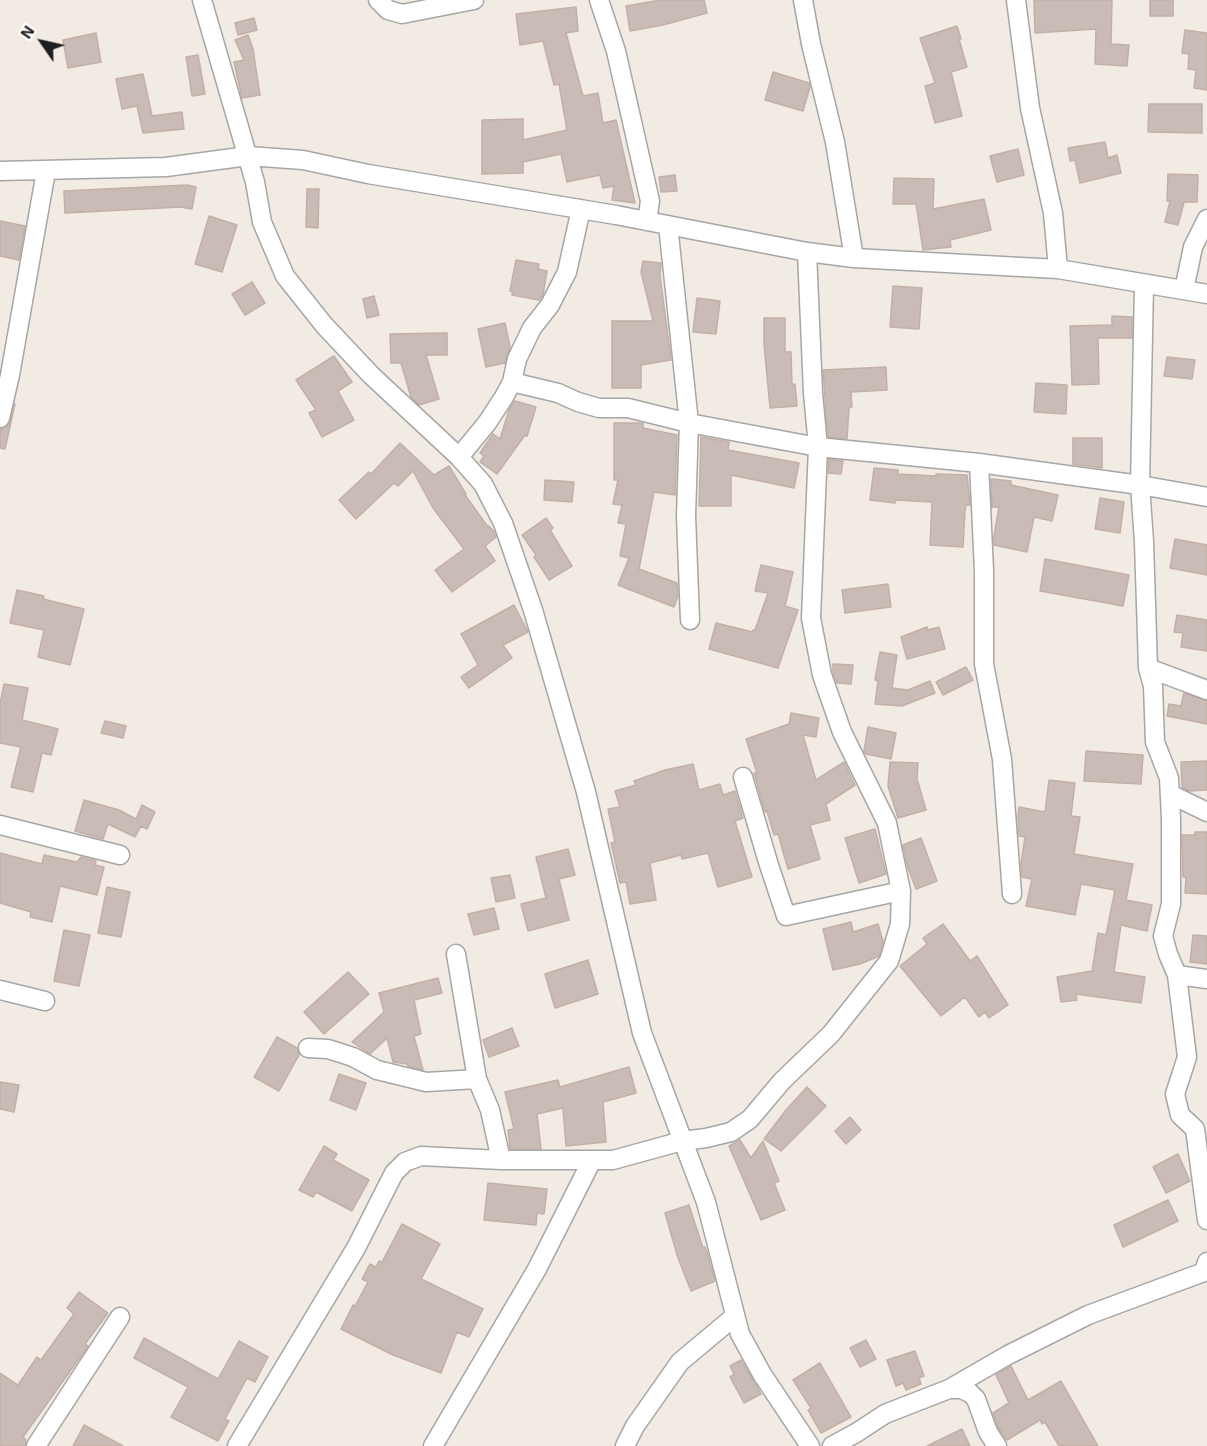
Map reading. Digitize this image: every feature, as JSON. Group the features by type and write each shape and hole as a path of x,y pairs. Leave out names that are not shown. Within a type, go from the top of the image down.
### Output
{"street":[{"path":"202,0 248,156 262,222 285,276 324,325 371,375 459,457 483,484 503,523 533,610 586,792 642,1033 709,1211 740,1334 762,1374 810,1446"},
{"path":"378,0 388,10 402,14 474,0"},
{"path":"599,0 616,51 650,201 647,221"},
{"path":"803,0 811,44 835,142 854,258"},
{"path":"1016,0 1030,108 1053,213 1058,269"},
{"path":"0,171 166,167 248,156 303,160 368,174 582,209 807,252 854,258 1058,269 1207,294"},
{"path":"0,418 10,375 46,171"},
{"path":"459,457 487,423 512,382 518,359 532,328 550,305 567,272 582,209"},
{"path":"1185,290 1193,247 1207,219"},
{"path":"668,225 689,423 686,516 690,620"},
{"path":"237,1446 356,1248 394,1173 405,1162 421,1156 501,1161 613,1160 682,1141 731,1132 750,1119 783,1081 831,1034 889,961 900,924 901,891 887,823 842,732 822,675 811,618 818,447 813,393 807,252"},
{"path":"1144,284 1140,485 1148,668 1153,686 1155,742 1169,778 1170,794 1171,904 1163,936 1177,975 1187,1057 1175,1094 1180,1114 1195,1129 1207,1223"},
{"path":"512,382 558,393 599,408 628,408 689,423 818,447 979,463 1140,485 1207,497"},
{"path":"979,463 984,571 984,664 1002,759 1012,894"},
{"path":"1148,668 1207,690"},
{"path":"743,777 786,916 901,891"},
{"path":"1170,794 1207,812"},
{"path":"0,825 120,855"},
{"path":"456,954 477,1079 490,1110 501,1161"},
{"path":"1177,975 1207,980"},
{"path":"0,990 45,1001"},
{"path":"308,1048 328,1049 353,1057 378,1071 426,1082 477,1079"},
{"path":"433,1446 537,1269 592,1160"},
{"path":"832,1446 885,1414 949,1389 1008,1355 1088,1315 1206,1271"},
{"path":"625,1446 635,1426 680,1362 735,1316"},
{"path":"36,1446 120,1317"},
{"path":"949,1389 961,1389 976,1398 988,1432 997,1446"}],"building":[{"path":"661,0 704,0 707,13 630,31 626,6"},
{"path":"1034,0 1112,0 1111,44 1129,45 1127,66 1095,64 1096,29 1035,33"},
{"path":"1150,0 1173,0 1173,16 1150,16"},
{"path":"576,7 578,31 566,33 583,96 598,93 603,123 616,120 635,203 612,200 614,186 603,188 600,175 567,182 561,154 523,162 523,173 482,174 482,120 523,119 523,140 567,130 559,84 554,85 543,41 520,45 516,14"},
{"path":"254,18 257,30 238,35 235,23"},
{"path":"957,26 967,67 951,72 962,116 935,123 925,86 935,83 920,38"},
{"path":"1185,30 1207,33 1207,90 1194,88 1196,70 1188,69 1189,54 1182,53"},
{"path":"96,33 101,62 68,68 63,40"},
{"path":"248,35 253,49 260,95 242,98 234,62 244,60 235,40"},
{"path":"198,55 205,94 192,96 186,57"},
{"path":"773,72 809,83 810,87 803,111 765,100"},
{"path":"143,74 152,116 182,112 184,129 143,133 137,106 122,109 116,79"},
{"path":"1149,104 1202,104 1202,133 1148,132"},
{"path":"1105,142 1108,158 1117,155 1121,173 1080,183 1075,160 1070,161 1068,148"},
{"path":"1018,149 1024,175 997,182 990,156"},
{"path":"1168,174 1198,175 1197,202 1184,202 1178,225 1165,222 1170,201 1167,201"},
{"path":"675,175 677,191 661,192 659,177"},
{"path":"894,178 934,179 933,209 984,199 991,230 950,240 951,247 923,250 916,204 893,204"},
{"path":"187,185 196,187 192,209 181,207 65,213 64,191"},
{"path":"307,189 319,189 318,228 306,227"},
{"path":"209,216 237,225 222,272 195,264"},
{"path":"0,221 25,226 19,260 0,256"},
{"path":"516,260 539,264 538,269 547,271 543,295 539,300 512,295 513,292 510,291"},
{"path":"643,261 661,263 660,275 671,360 641,365 641,388 612,388 612,321 653,321 641,272"},
{"path":"252,282 265,303 245,315 232,294"},
{"path":"893,286 922,288 919,329 890,327"},
{"path":"374,296 379,315 367,318 363,299"},
{"path":"697,298 720,301 716,334 693,332"},
{"path":"1112,316 1132,317 1132,338 1098,338 1099,384 1072,385 1070,326 1112,325"},
{"path":"764,318 785,318 785,352 791,352 792,385 795,384 797,406 770,408"},
{"path":"505,323 510,347 505,363 486,367 478,329"},
{"path":"447,333 447,355 426,355 439,399 419,405 411,397 401,363 391,363 390,334"},
{"path":"334,356 352,382 338,391 354,420 322,437 309,413 316,410 296,380"},
{"path":"1167,357 1195,360 1192,379 1164,376"},
{"path":"886,367 887,390 851,392 852,407 849,407 847,439 828,437 823,370"},
{"path":"1036,383 1067,385 1066,414 1034,412"},
{"path":"515,401 536,407 527,436 525,435 497,474 480,462 484,456 480,453 493,434 500,439 509,410"},
{"path":"15,404 5,449 0,448 0,429 9,425"},
{"path":"614,423 643,423 643,428 677,435 675,495 654,492 639,569 677,583 678,596 674,607 618,585 629,558 620,556 626,524 618,523 622,505 613,504 618,480 614,480"},
{"path":"701,437 729,442 728,450 799,463 794,488 731,475 731,506 699,506"},
{"path":"1073,438 1102,438 1102,468 1073,464"},
{"path":"400,443 434,475 449,466 465,495 496,537 485,546 495,561 452,592 435,570 464,549 433,508 413,471 398,486 394,483 356,519 339,500 369,472 371,474"},
{"path":"829,459 843,461 841,474 828,473"},
{"path":"874,468 898,470 898,474 967,475 970,505 966,505 965,511 963,547 930,545 932,502 895,500 895,503 870,500"},
{"path":"991,479 1011,481 1011,485 1058,495 1052,521 1034,517 1027,552 994,545 999,507 992,507"},
{"path":"545,480 574,482 572,502 544,500"},
{"path":"1100,498 1124,502 1120,533 1095,529"},
{"path":"546,518 553,528 550,530 572,566 549,580 522,535"},
{"path":"1175,539 1207,545 1207,575 1170,568"},
{"path":"1045,559 1129,575 1123,606 1040,591"},
{"path":"761,565 793,572 785,606 798,610 778,668 709,649 716,623 753,632 755,630 768,593 755,591"},
{"path":"888,584 891,607 845,613 842,590"},
{"path":"17,590 84,609 70,665 38,657 44,630 10,623"},
{"path":"514,605 528,632 503,645 512,658 469,688 461,677 478,665 461,634"},
{"path":"1177,615 1207,620 1207,651 1181,647 1183,633 1174,632"},
{"path":"927,627 928,630 939,627 945,649 907,659 901,637"},
{"path":"880,652 897,655 892,688 908,690 930,681 935,693 902,706 875,704 878,681 875,680"},
{"path":"833,664 853,665 851,684 837,683"},
{"path":"966,667 973,680 943,695 936,682"},
{"path":"4,684 28,688 22,720 58,729 51,755 42,753 33,792 11,787 21,747 0,743 0,704"},
{"path":"1184,693 1207,701 1207,724 1167,716 1169,704 1181,706"},
{"path":"791,713 819,718 816,737 803,735 816,780 844,762 855,785 826,804 830,820 810,825 820,859 788,869 778,834 774,835 767,811 765,812 754,773 757,773 746,739 789,724"},
{"path":"105,721 126,726 123,738 101,733"},
{"path":"868,727 896,733 891,759 866,754 864,751"},
{"path":"1086,751 1143,755 1141,784 1084,781"},
{"path":"1207,761 1207,790 1189,791 1182,787 1181,762"},
{"path":"890,762 918,763 917,779 926,810 898,818 888,786"},
{"path":"693,764 699,790 720,784 723,795 735,791 743,818 735,821 752,877 718,887 708,853 682,859 681,855 650,863 656,900 630,904 626,882 620,883 611,843 615,842 608,809 620,807 615,791 636,785 634,781 665,770"},
{"path":"1049,780 1075,783 1071,816 1080,817 1074,854 1133,864 1126,900 1152,905 1147,931 1121,925 1114,972 1145,977 1141,1003 1076,994 1077,1000 1061,1002 1057,977 1092,971 1098,933 1106,935 1115,890 1081,884 1075,915 1026,906 1032,879 1022,877 1021,863 1025,837 1019,836 1019,807 1045,812"},
{"path":"84,800 119,810 136,819 142,805 155,812 147,829 141,826 135,837 108,824 103,839 75,831"},
{"path":"875,829 886,874 859,883 845,838"},
{"path":"1195,832 1207,832 1207,894 1185,893 1186,877 1183,877 1182,835 1195,835"},
{"path":"921,838 937,881 916,889 903,845"},
{"path":"568,849 575,875 559,879 569,920 528,931 521,904 546,898 536,857"},
{"path":"0,853 42,864 44,855 77,862 81,857 96,861 95,865 104,867 97,895 60,886 52,922 30,917 31,912 0,903"},
{"path":"510,875 515,898 496,902 491,878"},
{"path":"107,887 130,892 121,937 98,933"},
{"path":"494,908 499,929 474,935 468,914"},
{"path":"851,922 853,932 878,924 883,941 879,956 860,964 833,970 823,929"},
{"path":"943,924 970,961 977,956 1008,1005 989,1018 985,1012 979,1017 965,997 941,1016 900,966 927,944 923,938"},
{"path":"64,930 90,935 79,986 54,981"},
{"path":"1193,935 1207,936 1207,964 1190,962"},
{"path":"588,960 598,994 555,1008 545,974"},
{"path":"348,972 369,994 324,1034 304,1012"},
{"path":"438,978 442,993 414,1000 421,1034 414,1036 423,1070 393,1062 387,1038 370,1054 352,1042 384,1012 379,993"},
{"path":"512,1028 519,1046 489,1057 483,1040"},
{"path":"277,1037 297,1048 299,1055 279,1091 254,1077"},
{"path":"629,1067 636,1093 603,1102 606,1142 566,1146 563,1108 537,1114 541,1149 510,1149 508,1130 514,1129 505,1092 558,1080 560,1087"},
{"path":"339,1074 366,1083 356,1110 330,1100"},
{"path":"0,1082 19,1085 14,1112 0,1109"},
{"path":"807,1087 826,1106 781,1151 764,1139"},
{"path":"850,1117 861,1130 846,1144 835,1131"},
{"path":"740,1140 751,1158 763,1141 779,1181 774,1183 785,1210 761,1220 729,1146"},
{"path":"324,1146 337,1154 333,1160 369,1180 352,1211 316,1192 313,1197 299,1190"},
{"path":"1178,1154 1190,1181 1166,1193 1153,1167"},
{"path":"488,1183 547,1189 544,1214 537,1213 536,1225 484,1220"},
{"path":"1168,1200 1178,1221 1123,1247 1114,1225"},
{"path":"689,1205 703,1248 705,1247 707,1252 715,1281 691,1291 678,1258 665,1213"},
{"path":"402,1224 440,1244 421,1279 483,1309 469,1337 457,1332 441,1373 393,1355 341,1329 368,1282 362,1279 370,1264 376,1267 379,1261 382,1262"},
{"path":"79,1292 108,1313 85,1344 88,1346 23,1437 26,1440 25,1446 0,1446 0,1373 18,1385 37,1357 41,1360 74,1314 67,1308"},
{"path":"144,1338 218,1379 239,1341 268,1357 255,1382 247,1378 225,1419 229,1421 218,1441 171,1417 188,1387 134,1358"},
{"path":"866,1340 876,1359 860,1367 850,1348"},
{"path":"915,1351 924,1376 919,1378 921,1384 906,1390 903,1383 896,1386 887,1360"},
{"path":"741,1360 761,1394 744,1403 730,1377 734,1374 730,1366"},
{"path":"820,1363 851,1417 821,1433 808,1410 811,1408 793,1380"},
{"path":"1011,1366 1028,1400 1061,1381 1098,1446 1059,1446 1045,1422 1042,1424 1040,1420 1007,1440 998,1427 993,1413 1009,1403 996,1375"},
{"path":"84,1425 123,1446 73,1446"},
{"path":"962,1429 970,1446 927,1446"}]}
